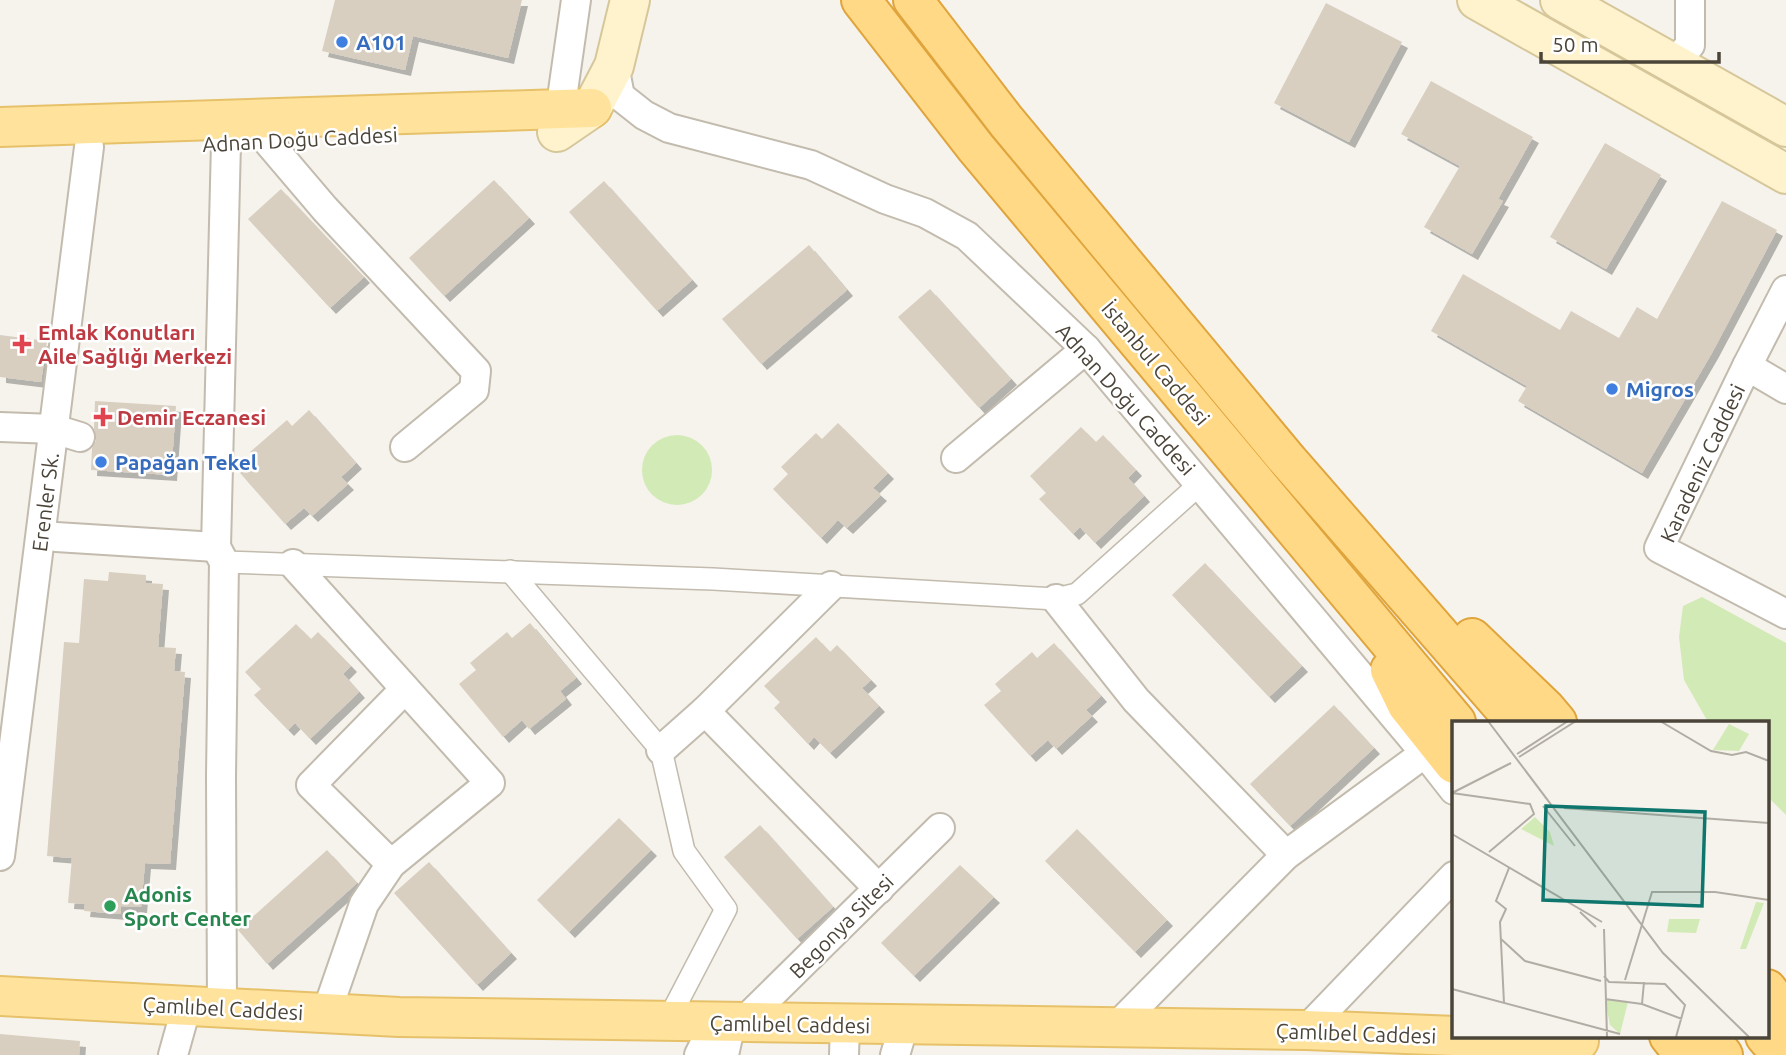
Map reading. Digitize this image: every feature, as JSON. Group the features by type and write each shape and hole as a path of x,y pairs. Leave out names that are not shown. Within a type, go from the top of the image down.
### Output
{"highway":[{"name":"İstanbul Caddesi","path":"861,0 976,148 1454,721"},
{"name":"İstanbul Caddesi","path":"913,0 1024,142 1285,457 1514,721"},
{"path":"1407,597 1443,610 1555,721"},
{"path":"1382,634 1390,672 1439,758"},
{"path":"1768,990 1786,1013"},
{"path":"1670,1038 1684,1055"},
{"path":"1710,1038 1723,1055"},
{"path":"1767,1038 1781,1055"}],"main road":[{"name":"Adnan Doğu Caddesi","path":"0,150 268,142 424,133 570,116 614,66 629,0"},
{"path":"1477,0 1786,174"},
{"path":"1560,0 1786,127"},
{"name":"Adnan Doğu Caddesi","path":"0,127 570,116"},
{"name":"Çamlıbel Caddesi","path":"0,996 412,1018 667,1022 722,1036 844,1040 899,1040 1115,1028 1306,1030 1452,1037"},
{"name":"Çamlıbel Caddesi","path":"1465,1038 1585,1044"}],"street":[{"path":"570,116 576,0"},
{"path":"1673,64 1690,46 1690,0"},
{"name":"Adnan Doğu Caddesi","path":"614,66 620,96 643,115 669,128 811,165 885,199 925,213 967,236 1086,348 1439,758 1452,786"},
{"path":"268,142 325,209 476,371 474,390 405,447"},
{"path":"173,1055 204,1007 221,776 220,555 226,143"},
{"name":"Erenler Sk.","path":"0,856 67,433 89,147"},
{"name":"Karadeniz Caddesi","path":"1786,290 1746,366 1659,548 1786,614"},
{"path":"956,458 1086,348"},
{"path":"1746,366 1786,389"},
{"path":"0,427 67,433"},
{"path":"55,537 293,564 510,571 1056,599 1077,594 1200,483"},
{"path":"293,564 490,783 391,864 364,904 326,1014"},
{"path":"510,571 661,750 684,851 726,909 667,1022"},
{"path":"661,750 705,711 831,586"},
{"path":"1056,599 1136,700 1286,855"},
{"path":"391,864 311,785 405,689"},
{"path":"705,711 879,889"},
{"path":"1115,1028 1286,855 1439,758"},
{"name":"Begonya Sitesi","path":"722,1036 940,828"},
{"path":"1306,1030 1452,878"}],"green space":[{"path":"677,435 702,445 712,470 702,495 677,505 652,495 642,470 652,445"},
{"path":"1702,597 1786,643 1786,815 1768,797 1768,721 1707,721 1684,680 1679,637 1683,606"}],"building":[{"path":"335,0 522,0 508,58 413,36 405,70 322,51"},
{"path":"1326,3 1402,42 1349,142 1274,103"},
{"path":"1431,81 1533,137 1498,199 1503,201 1472,254 1424,227 1460,166 1401,134"},
{"path":"1605,143 1661,175 1606,269 1550,237"},
{"path":"494,180 529,218 444,296 409,258"},
{"path":"604,181 692,280 657,311 569,212"},
{"path":"281,189 364,277 330,308 248,219"},
{"path":"1722,201 1777,230 1713,351 1642,473 1518,401 1527,386 1431,331 1463,274 1560,330 1571,311 1619,338 1637,307 1657,319"},
{"path":"809,245 847,290 761,364 722,319"},
{"path":"930,289 1011,379 979,408 898,317"},
{"path":"0,335 47,341 41,382 0,377"},
{"path":"95,401 176,406 171,475 91,470 92,448 96,441"},
{"path":"309,410 356,463 341,477 348,484 312,516 304,508 285,524 240,473 256,459 250,452 287,420 292,426"},
{"path":"838,423 888,473 873,488 881,495 847,528 838,520 821,538 773,489 788,474 781,467 816,433 822,439"},
{"path":"1081,427 1096,442 1103,435 1136,470 1128,478 1144,496 1095,543 1080,527 1073,534 1039,499 1046,493 1030,476"},
{"path":"1205,563 1302,666 1269,697 1172,595"},
{"path":"109,572 146,575 146,583 163,584 158,647 176,648 174,671 185,672 170,864 145,863 141,907 121,906 121,914 84,911 85,904 68,903 72,858 47,856 64,642 79,643 84,579 108,581"},
{"path":"530,623 576,678 560,691 566,699 529,729 522,720 503,737 459,684 476,670 470,663 507,632 512,638"},
{"path":"296,624 311,639 318,632 351,666 343,674 359,692 310,739 295,723 288,730 254,695 261,689 245,672"},
{"path":"816,637 830,652 837,645 871,680 862,688 879,706 830,753 814,737 808,744 774,708 780,702 764,686"},
{"path":"1054,643 1101,696 1086,710 1092,716 1056,749 1048,740 1030,756 984,705 1001,691 995,684 1032,652 1037,658"},
{"path":"1334,705 1374,748 1290,826 1250,784"},
{"path":"619,818 651,850 569,932 537,900"},
{"path":"760,825 833,907 797,939 724,857"},
{"path":"1077,829 1167,920 1135,952 1045,861"},
{"path":"327,850 357,883 267,964 238,930"},
{"path":"429,862 511,953 477,985 394,893"},
{"path":"960,865 994,897 914,976 881,943"},
{"path":"0,1034 80,1041 79,1055 0,1055"}],"place":[{"name":"A101","path":"342,42"},
{"name":"Emlak Konutları Aile Sağlığı Merkezi","path":"22,344"},
{"name":"Migros","path":"1612,389"},
{"name":"Demir Eczanesi","path":"103,417"},
{"name":"Papağan Tekel","path":"101,462"},
{"name":"Adonis Sport Center","path":"110,906"}]}
